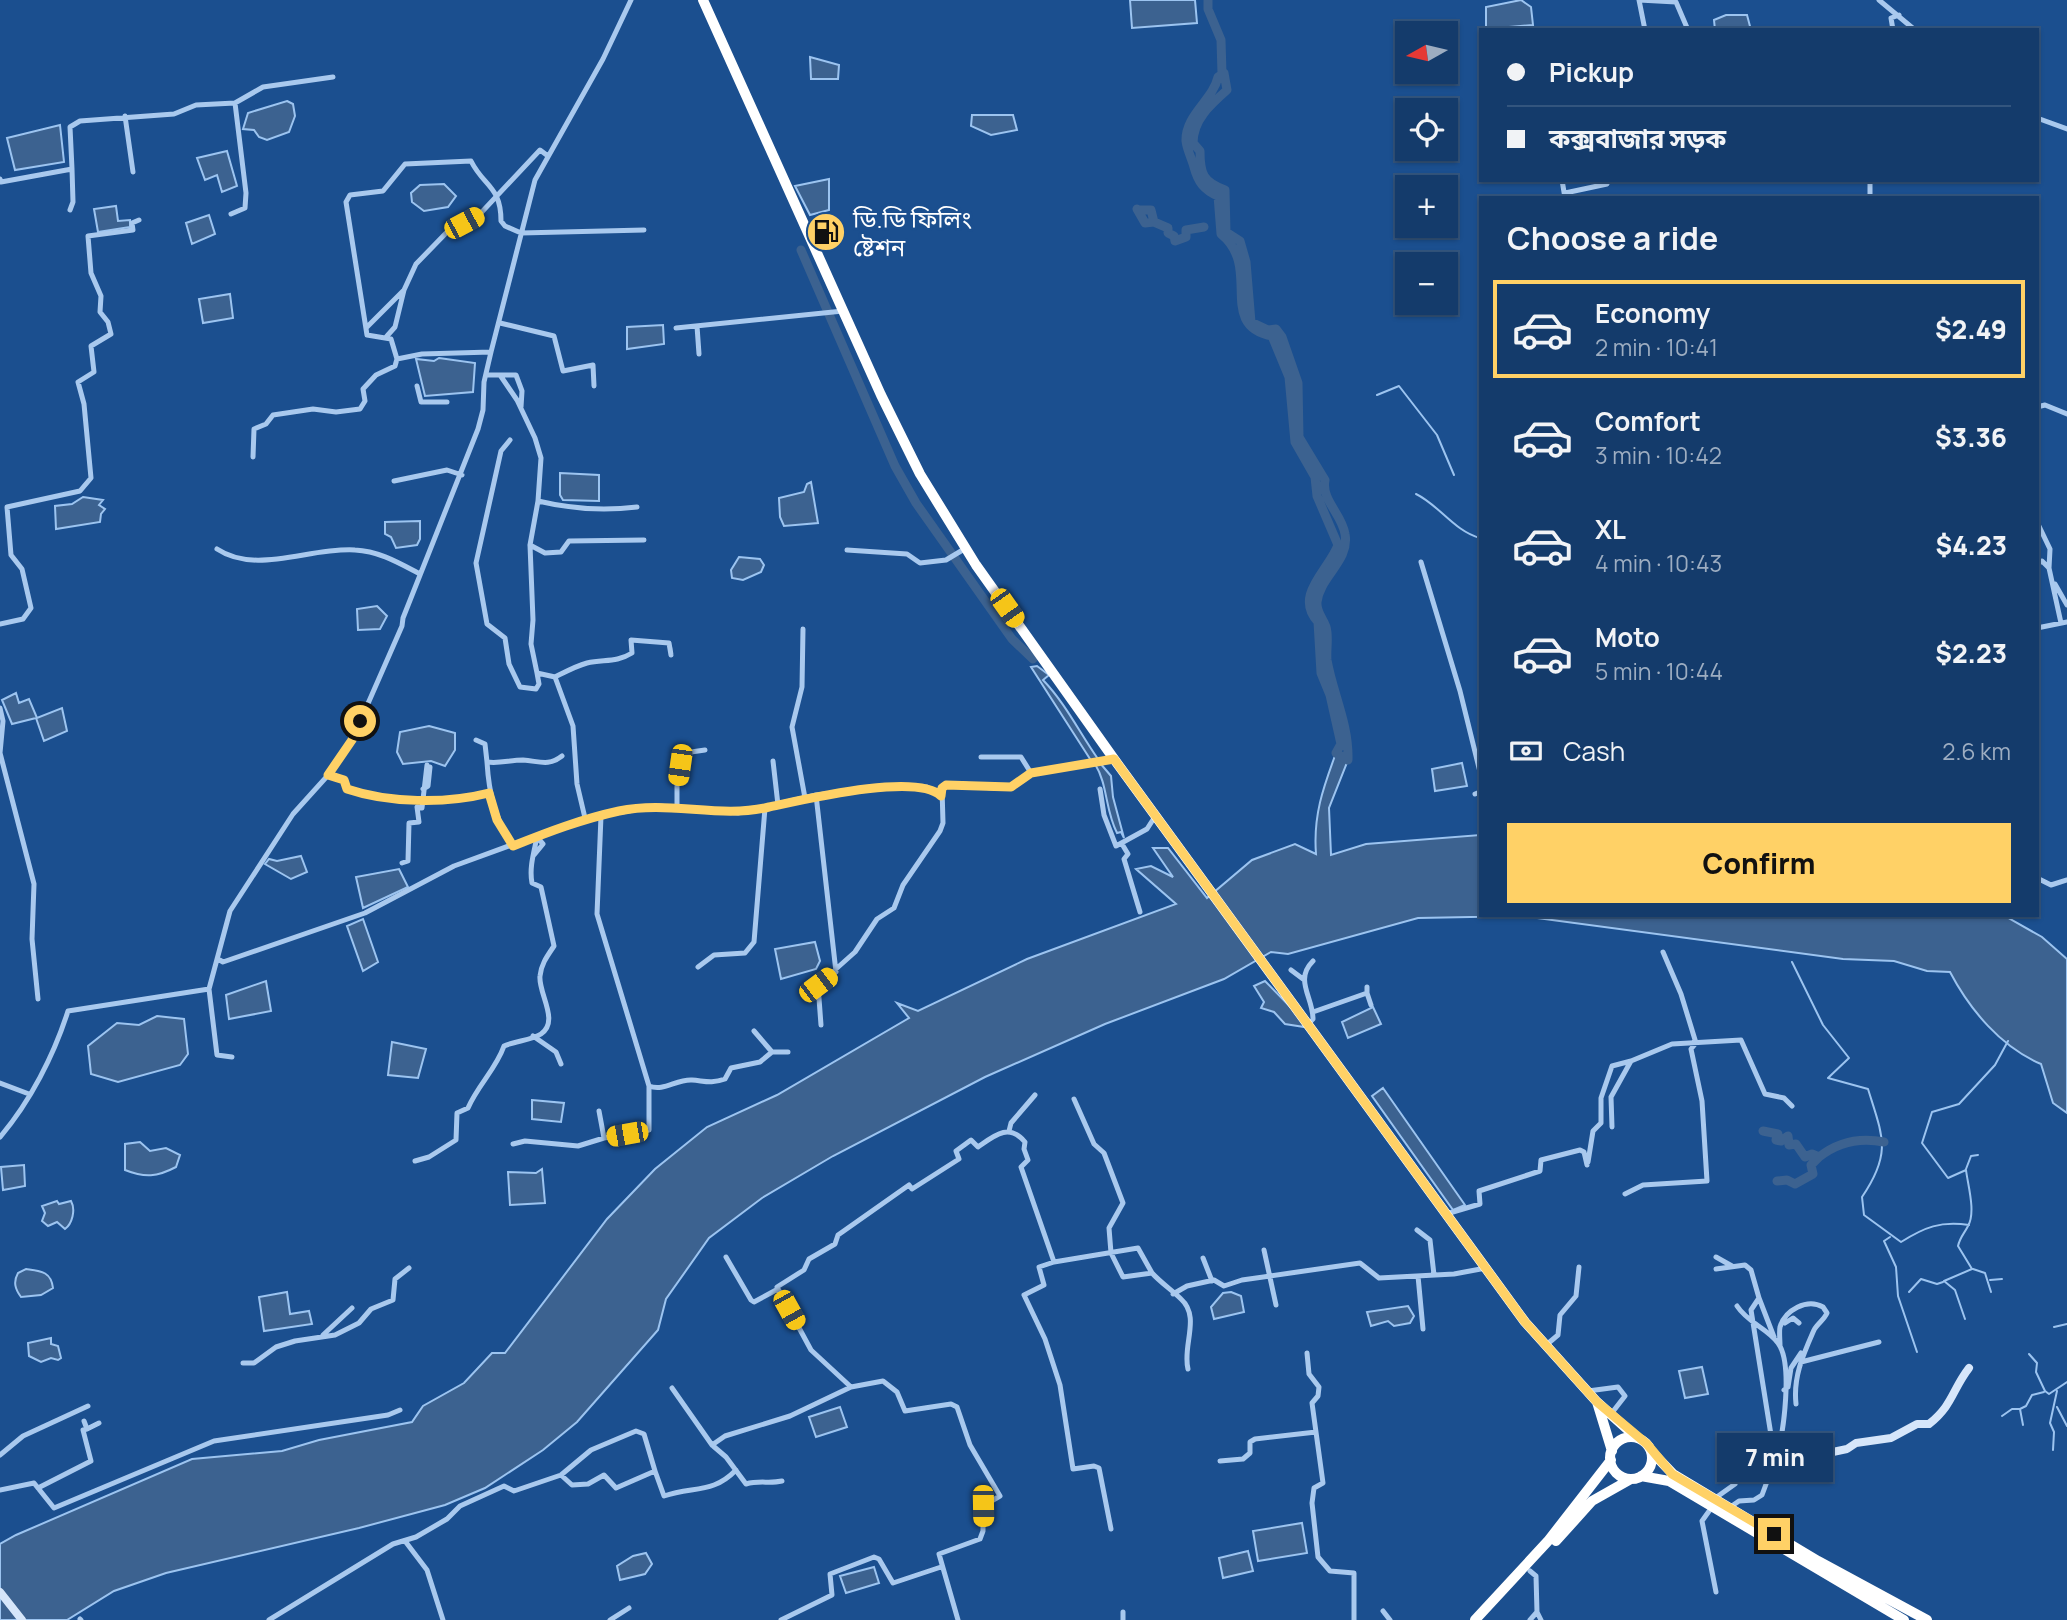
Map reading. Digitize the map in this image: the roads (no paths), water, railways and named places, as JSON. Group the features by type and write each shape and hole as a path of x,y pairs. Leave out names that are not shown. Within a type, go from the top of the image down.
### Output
{"highway":[{"path":"703,0 843,312 920,474 962,550 1486,1268 1545,1346 1597,1402 1647,1444 1672,1474 1713,1503 1904,1620"},
{"path":"1597,1402 1617,1473 1669,1481 1729,1508 1927,1620"},
{"path":"1475,1620 1534,1558 1621,1439 1636,1437"},
{"path":"1485,1620 1592,1501 1636,1477 1651,1465 1651,1451"}],"street":[{"path":"232,1057 217,1055 208,989 230,911 293,814 328,775 352,740 402,626 402,618 462,475 484,410 486,374 536,180 603,59 631,0"},
{"path":"1645,28 1639,0 1676,2 1687,28"},
{"path":"1879,0 1913,28"},
{"path":"1893,28 1891,18 1899,15"},
{"path":"70,210 73,202 70,127 80,121 174,114 196,105 235,103 263,87 333,77"},
{"path":"231,214 245,208 246,193 235,103"},
{"path":"125,116 133,172"},
{"path":"2039,119 2067,130"},
{"path":"387,336 396,327 404,290 416,264 449,230 479,215 540,150 548,156"},
{"path":"254,457 254,429 267,424 273,415 313,409 337,412 360,409 365,401 363,389 376,375 392,369 397,359 391,339 387,336 367,335 346,202 350,195 383,191 405,164 471,162 479,177 488,181 497,193 501,221 505,226 521,233 644,230"},
{"path":"0,179 1,182 72,169"},
{"path":"1565,196 1608,182"},
{"path":"0,507 80,491 91,478 84,404 78,382 94,372 91,346 111,334 108,322 100,312 101,296 91,273 88,236 133,230 132,223 139,220"},
{"path":"366,328 404,290"},
{"path":"676,328 843,312"},
{"path":"500,323 554,336 563,371 593,365 594,386"},
{"path":"696,326 698,354"},
{"path":"397,359 422,354 491,352"},
{"path":"486,374 516,375 522,391 521,409"},
{"path":"500,375 521,409 541,458 538,501 530,545 533,620 531,644 539,684 536,689 520,687 515,680 505,638 487,624 476,563 501,451 510,440"},
{"path":"417,386 421,402 447,402"},
{"path":"2039,406 2045,405 2067,414"},
{"path":"394,481 447,470 462,475"},
{"path":"538,501 561,507 574,505 608,511 637,507"},
{"path":"0,624 23,619 31,608 22,569 12,555 7,507"},
{"path":"2039,526 2050,549 2049,568 2064,622 2039,628"},
{"path":"530,545 545,553 561,552 569,541 644,540"},
{"path":"217,549 240,561 353,550 380,553 420,574"},
{"path":"847,550 907,554 920,563 950,557 962,550"},
{"path":"2039,563 2042,561 2049,568"},
{"path":"1421,562 1479,768"},
{"path":"2051,577 2067,605"},
{"path":"803,629 802,687 792,727 805,798"},
{"path":"537,673 555,677 591,662 615,662 632,653 631,639 668,643 671,655 670,648"},
{"path":"555,677 573,726 577,784 585,818"},
{"path":"0,708 4,721 1,753 34,884 32,939 38,999"},
{"path":"1472,737 1479,735"},
{"path":"476,740 485,744 489,793 497,820 513,846"},
{"path":"677,808 677,781 684,753 705,750"},
{"path":"486,762 524,760 539,764 554,762 562,756"},
{"path":"981,757 1021,757 1031,773"},
{"path":"821,1026 818,985 836,972 855,952 877,919 894,908 903,885 940,831 943,823 942,788 946,785 1011,787 1031,773 1114,759"},
{"path":"773,761 778,805"},
{"path":"402,863 408,861 409,823 419,822 417,807 422,808 423,789 428,786 429,765"},
{"path":"328,775 344,780 347,789 361,794 446,799 489,793"},
{"path":"218,959 223,962 365,913 454,866 585,818 659,806 738,813 816,795 917,787 934,790 941,796"},
{"path":"1101,789 1111,837 1116,846 1153,824 1156,816"},
{"path":"816,795 836,972"},
{"path":"698,967 714,956 745,953 754,942 765,808"},
{"path":"513,1144 524,1141 578,1146 649,1130 649,1086 597,914 601,816"},
{"path":"415,1161 429,1157 456,1140 457,1113 468,1108 504,1046 539,1036 546,1029 549,1017 540,977 545,959 554,946 541,887 532,883 537,836"},
{"path":"1122,844 1128,854 1124,859 1140,912"},
{"path":"2039,879 2051,885 2067,880"},
{"path":"1625,1194 1643,1185 1707,1181 1702,1101 1691,1049 1695,1041 1681,994 1663,952"},
{"path":"1308,1024 1313,1019 1313,1012 1303,979 1305,969 1313,961"},
{"path":"1292,970 1303,979"},
{"path":"0,1137 29,1094 55,1045 68,1011 208,989"},
{"path":"1313,1012 1367,990 1371,1006"},
{"path":"754,1031 772,1052"},
{"path":"533,1036 556,1052 561,1064"},
{"path":"1446,1214 1480,1204 1479,1191 1540,1171 1541,1160 1580,1150 1584,1152 1587,1165 1593,1131 1601,1123 1601,1098 1612,1066 1672,1044 1741,1040 1765,1094 1784,1098 1792,1106"},
{"path":"649,1086 657,1089 692,1080 703,1084 716,1083 724,1079 731,1068 760,1062 772,1052 788,1052"},
{"path":"1612,1127 1611,1097 1631,1061"},
{"path":"0,1083 29,1094"},
{"path":"1009,1131 1015,1118 1035,1096"},
{"path":"1074,1099 1094,1144 1104,1153 1123,1203 1110,1227 1111,1253 1123,1277 1152,1273"},
{"path":"598,1111 604,1138"},
{"path":"726,1257 732,1272 754,1302 804,1270 809,1259 835,1244 838,1235 909,1185 912,1189 959,1159 956,1151 971,1140 978,1147 999,1131 1009,1131 1025,1142 1024,1149 1028,1160 1021,1167 1054,1262"},
{"path":"1417,1230 1430,1240 1434,1275"},
{"path":"1111,1530 1099,1468 1094,1466 1073,1469 1060,1385 1045,1339 1024,1295 1044,1285 1039,1267 1138,1248 1152,1273 1173,1294 1181,1298 1191,1318 1185,1356 1188,1369"},
{"path":"1264,1250 1276,1304"},
{"path":"1716,1257 1732,1266"},
{"path":"1203,1258 1212,1281 1223,1289 1269,1278 1360,1263 1379,1278 1434,1275 1486,1268"},
{"path":"1716,1269 1748,1266 1775,1339"},
{"path":"1545,1346 1558,1335 1560,1315 1575,1299 1579,1267"},
{"path":"243,1363 254,1363 276,1347 323,1335 335,1335 349,1329 371,1309 393,1300 395,1279 408,1268"},
{"path":"1418,1276 1423,1329"},
{"path":"1173,1294 1186,1286 1212,1281"},
{"path":"778,1289 811,1350 850,1387"},
{"path":"1759,1298 1751,1310 1751,1324 1775,1460"},
{"path":"1729,1508 1739,1501 1755,1500 1762,1495 1783,1434 1784,1391 1780,1327 1792,1311 1816,1303 1827,1313 1791,1368 1788,1387 1784,1391"},
{"path":"1737,1307 1751,1324 1780,1345"},
{"path":"323,1335 352,1308"},
{"path":"1780,1327 1793,1318 1799,1322"},
{"path":"1796,1404 1794,1382 1814,1332"},
{"path":"1801,1362 1880,1342"},
{"path":"1307,1353 1309,1374 1319,1387 1318,1396 1311,1403 1323,1483 1314,1488 1312,1503 1318,1557 1330,1571 1354,1573 1354,1620"},
{"path":"1775,1460 1782,1452 1828,1453 1847,1449 1856,1443 1891,1437 1917,1424 1929,1424 1950,1406 1954,1388 1969,1368"},
{"path":"712,1445 725,1436 790,1416 850,1387 883,1381 897,1392 905,1411 951,1404 957,1407 970,1444 1000,1496 983,1506 984,1531 979,1539 939,1554 958,1620"},
{"path":"1588,1391 1618,1387 1625,1396 1611,1413"},
{"path":"672,1388 712,1445 746,1484 762,1480 771,1483 782,1481"},
{"path":"0,1455 23,1436 88,1406"},
{"path":"0,1490 34,1483 54,1508 214,1441 307,1429 388,1415 400,1410"},
{"path":"84,1421 87,1429"},
{"path":"38,1488 91,1461 83,1430 99,1423"},
{"path":"269,1620 393,1544 405,1541 447,1519 460,1506 504,1486 514,1491 561,1475 591,1450 636,1431 645,1434 664,1496 686,1488 704,1490 722,1485 736,1470"},
{"path":"1220,1461 1243,1459 1250,1453 1250,1442 1255,1439 1316,1432"},
{"path":"561,1475 572,1485 588,1483 604,1475 616,1488 655,1471"},
{"path":"1716,1592 1702,1521 1713,1503 1735,1484"},
{"path":"1762,1495 1768,1502"},
{"path":"405,1541 427,1570 443,1620"},
{"path":"781,1620 832,1595 830,1574 874,1557 879,1559 894,1583 941,1567"},
{"path":"1530,1571 1536,1576 1537,1612 1541,1620"},
{"path":"0,1592 22,1620"},
{"path":"610,1620 617,1619 629,1608"},
{"path":"1383,1611 1390,1620"},
{"path":"1123,1612 1123,1620"},
{"path":"1530,1620 1537,1612"}],"water":[{"path":"1130,0 1195,0 1197,23 1132,28"},
{"path":"1521,0 1531,7 1533,25 1486,28 1486,7"},
{"path":"1726,15 1747,15 1750,28 1715,28 1714,20"},
{"path":"810,57 839,65 838,79 811,79"},
{"path":"287,101 293,104 295,116 289,132 267,140 259,137 254,130 243,129 248,113"},
{"path":"972,115 1013,115 1017,130 991,135 971,126"},
{"path":"60,125 64,162 15,170 7,138"},
{"path":"227,151 237,186 222,192 217,175 205,180 197,158"},
{"path":"829,179 829,210 810,215 795,186"},
{"path":"444,184 456,196 448,207 424,211 412,202 411,193 420,185"},
{"path":"116,206 118,221 130,220 130,227 98,232 94,209"},
{"path":"209,215 215,234 192,244 186,223"},
{"path":"230,294 233,318 203,323 199,299"},
{"path":"663,325 664,344 627,349 627,327"},
{"path":"439,358 475,363 473,392 425,396 416,359 434,361"},
{"path":"560,473 599,475 599,501 563,500 560,495"},
{"path":"811,482 818,523 784,526 780,517 779,498 804,492 807,484"},
{"path":"83,497 103,500 99,505 105,509 100,522 56,529 55,506 72,504"},
{"path":"420,521 420,539 417,545 396,548 391,537 385,534 385,522"},
{"path":"739,557 760,559 764,565 761,572 743,580 732,578 731,570"},
{"path":"377,606 387,616 380,629 358,630 357,609"},
{"path":"1037,666 1049,675 1043,680 1098,759 1092,762 1031,667"},
{"path":"16,693 19,703 29,699 37,718 62,708 67,731 44,741 36,718 12,724 2,700"},
{"path":"429,726 455,733 455,750 445,766 431,761 403,764 397,752 400,732"},
{"path":"1336,753 1348,760 1329,808 1331,855 1366,844 1479,835 1479,917 1418,918 1288,954 1271,952 1224,979 1105,1024 985,1077 833,1156 762,1198 709,1238 666,1299 658,1330 577,1422 543,1450 485,1488 445,1505 359,1528 166,1573 114,1591 67,1620 0,1620 0,1544 192,1459 282,1451 319,1440 412,1422 423,1406 464,1383 492,1353 505,1353 607,1219 655,1169 707,1127 777,1095 909,1018 897,1003 918,1011 1027,959 1176,904 1136,869 1151,866 1173,877 1153,848 1168,848 1207,898 1252,860 1295,844 1316,854 1315,840 1323,790"},
{"path":"1100,763 1111,776 1113,797 1124,838 1121,832 1117,833 1110,815 1102,780 1095,764"},
{"path":"1462,763 1467,786 1435,791 1432,769"},
{"path":"301,856 307,872 291,879 265,864 269,859 277,861"},
{"path":"399,869 408,887 363,908 356,877"},
{"path":"1530,917 2007,917 2042,937 2067,959 2067,1113 2053,1103 2041,1064 2013,1048 1988,1026 1967,1000 1950,972 1927,971 1894,961 1843,959"},
{"path":"363,919 378,962 363,971 347,926"},
{"path":"815,942 820,961 816,969 781,979 775,949"},
{"path":"266,981 271,1011 229,1019 226,995"},
{"path":"1265,981 1302,1019 1304,1027 1285,1024 1274,1012 1261,1008 1264,1002 1254,986"},
{"path":"1373,1007 1381,1024 1348,1038 1342,1022"},
{"path":"157,1016 184,1019 188,1054 180,1065 118,1082 91,1074 88,1046 117,1023 139,1025"},
{"path":"392,1042 426,1049 418,1078 388,1075"},
{"path":"1383,1088 1465,1205 1453,1210 1372,1096"},
{"path":"532,1100 564,1103 561,1122 532,1119"},
{"path":"140,1142 150,1151 166,1148 180,1155 176,1167 151,1175 125,1170 125,1144"},
{"path":"24,1165 25,1186 3,1190 1,1167"},
{"path":"542,1169 545,1203 510,1205 508,1172 536,1173"},
{"path":"57,1201 59,1204 71,1201 73,1208 70,1224 65,1229 57,1222 48,1226 42,1221 45,1213 42,1206"},
{"path":"26,1269 47,1275 53,1288 41,1295 21,1297 15,1282 18,1273"},
{"path":"287,1292 290,1314 309,1311 312,1324 264,1331 259,1297"},
{"path":"1231,1292 1241,1296 1244,1312 1214,1319 1211,1307 1223,1293"},
{"path":"1408,1306 1414,1316 1410,1323 1394,1326 1388,1321 1371,1326 1367,1312"},
{"path":"51,1338 51,1344 58,1346 61,1358 41,1362 29,1356 28,1343"},
{"path":"1702,1367 1708,1394 1685,1398 1679,1371"},
{"path":"840,1407 847,1427 816,1437 809,1417"},
{"path":"1302,1523 1307,1553 1258,1561 1253,1531"},
{"path":"1248,1551 1253,1571 1223,1578 1219,1558"},
{"path":"646,1553 652,1564 645,1574 620,1580 617,1566 633,1556"},
{"path":"874,1567 879,1583 846,1593 840,1576"}],"waterway":[{"path":"1208,0 1208,9 1221,40 1222,74"},
{"path":"1224,73 1227,90 1199,120 1193,143 1200,151 1204,176 1212,184 1225,190 1226,232 1240,241 1246,262 1251,322 1268,330 1276,329 1282,337 1298,383 1299,437 1325,480 1326,494 1345,534 1343,552 1323,584 1317,606 1327,631 1327,660 1343,722 1348,760 1336,753 1341,744 1330,695 1321,673 1318,622 1311,612 1309,602 1315,583 1338,545 1317,496 1315,477 1295,442 1289,377 1272,336 1255,330 1246,320 1242,308 1239,263 1233,248 1221,234 1218,196 1205,188 1200,181 1186,141 1194,115 1211,93 1218,77 1224,73"},
{"path":"1137,209 1145,223 1154,222"},
{"path":"1139,210 1151,210 1154,222 1168,228 1168,233 1174,236 1175,241 1186,237 1186,230 1204,227"},
{"path":"801,250 895,466 916,503 1012,639 1033,659"},
{"path":"1377,395 1399,386 1437,435 1454,475"},
{"path":"1416,494 1462,530 1479,538"},
{"path":"1792,962 1823,1025 1849,1058 1828,1078 1868,1089 1878,1120 1881,1156 1878,1168 1862,1197 1864,1215 1901,1242 1933,1226 1969,1225"},
{"path":"1965,1319 1955,1290 1944,1281 1972,1269 1958,1246 1971,1214 1966,1170 1948,1178 1922,1143 1932,1112 1959,1104 1995,1065 2008,1041"},
{"path":"1763,1131 1778,1134 1776,1140 1781,1141 1788,1136 1789,1145 1796,1144 1805,1157 1812,1154 1819,1157 1849,1142 1884,1142"},
{"path":"1966,1169 1971,1156 1978,1155"},
{"path":"1777,1181 1787,1180 1795,1184 1813,1174 1811,1165 1819,1157"},
{"path":"1890,1237 1884,1241 1896,1267 1898,1296 1917,1352"},
{"path":"1973,1269 1985,1273 1991,1292"},
{"path":"1909,1292 1921,1279 1937,1284 1943,1282"},
{"path":"1990,1280 2002,1279"},
{"path":"2054,1327 2067,1324"},
{"path":"2029,1354 2037,1363 2036,1372 2049,1394 2067,1382"},
{"path":"2053,1450 2054,1432 2050,1423 2057,1391"},
{"path":"2023,1425 2020,1409 2026,1406 2032,1395 2044,1392"},
{"path":"2057,1407 2067,1426"},
{"path":"2002,1416 2012,1409 2019,1409"}],"place":[{"name":"ডি.ডি ফিলিং ষ্টেশন","path":"826,232"}]}
